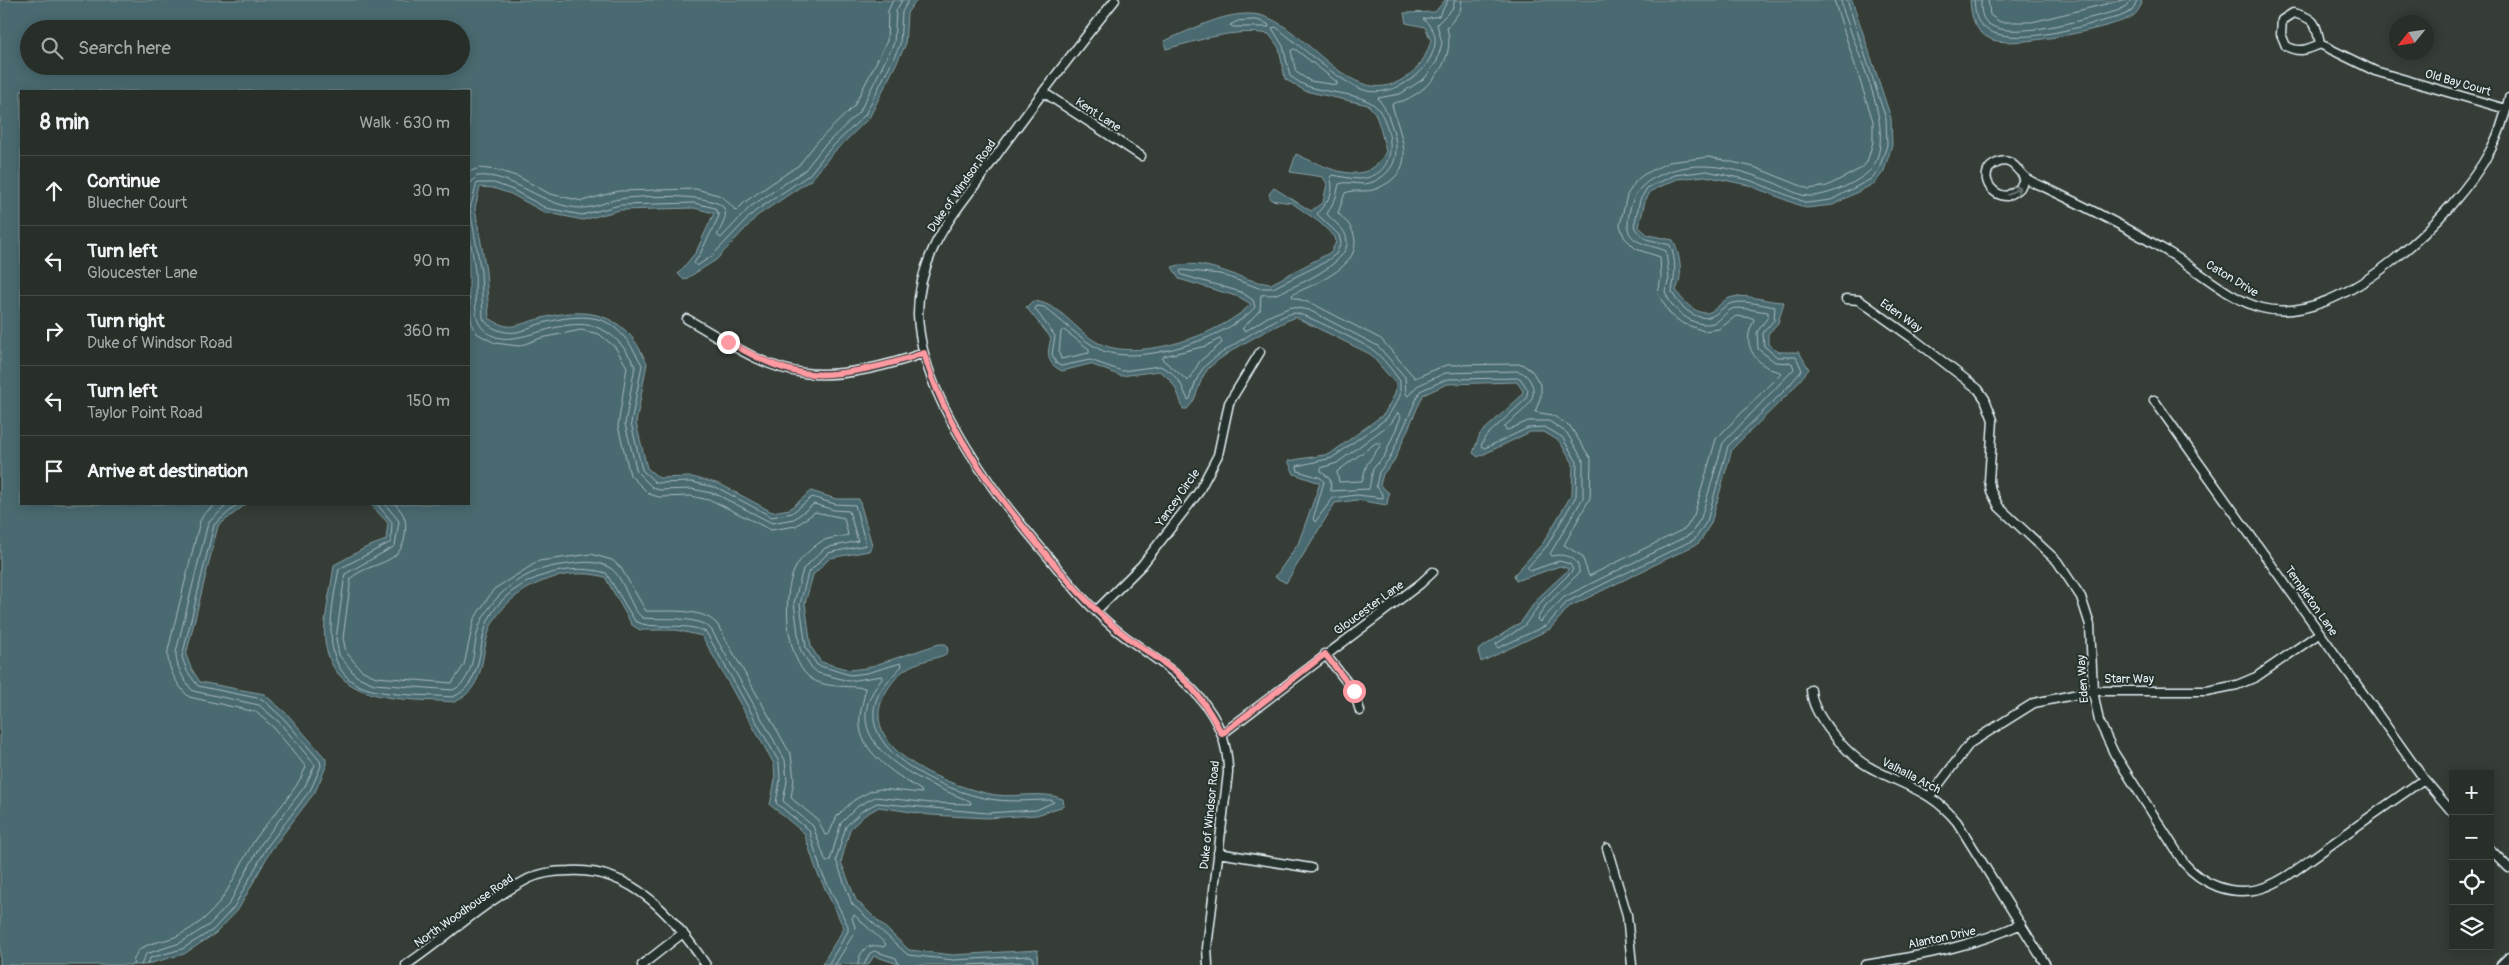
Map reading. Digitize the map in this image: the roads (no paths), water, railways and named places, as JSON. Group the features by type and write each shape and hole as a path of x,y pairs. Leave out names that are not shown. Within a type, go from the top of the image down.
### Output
{"street":[{"name":"Duke of Windsor Road","path":"1115,0 1043,92 940,236 926,266 919,294 919,326 924,353 937,391 974,460 1022,525 1074,588 1096,611 1122,634 1187,683 1208,710 1222,734 1227,751 1228,766 1207,948 1208,965"},
{"path":"2293,13 2308,16 2317,28 2320,44 2297,52 2286,46 2281,34 2282,20 2293,13"},
{"name":"Old Bay Court","path":"2320,44 2375,71 2506,109"},
{"name":"Kent Lane","path":"1043,92 1141,156"},
{"name":"Caton Drive","path":"2025,177 2020,188 2014,193 2000,196 1995,193 1988,183 1988,172 1993,165 2002,161 2013,163 2025,177 2135,233 2249,304 2273,310 2302,310 2330,300 2381,270 2438,219 2482,166 2500,131 2509,98"},
{"name":"Eden Way","path":"1846,299 1859,300 1915,340 1969,380 1985,399 1990,410 1994,431 1990,475 1991,491 1999,507 2062,567 2081,597 2090,625 2094,691 2099,721 2105,736 2184,863 2201,879 2226,890 2248,891 2271,884 2290,874 2424,779"},
{"path":"687,319 756,358 805,374 832,373 880,366 924,353"},
{"name":"Yancey Circle","path":"1096,611 1142,565 1198,493 1218,455 1231,398 1260,352"},
{"name":"Templeton Lane","path":"2154,400 2424,779 2449,808"},
{"name":"Gloucester Lane","path":"1222,734 1325,654 1420,584 1433,572"},
{"name":"Starr Way","path":"1930,796 1970,743 2034,703 2094,691 2207,691 2237,685 2256,677 2320,633"},
{"path":"1325,654 1354,691 1360,711"},
{"name":"Valhalla Arch","path":"1810,690 1811,701 1818,714 1834,736 1856,758 1872,769 1930,796 1944,806 1957,822 2046,965"},
{"path":"1606,848 1627,915 1632,965"},
{"path":"1218,853 1311,868"},
{"path":"2494,853 2509,868"},
{"name":"North Woodhouse Road","path":"406,965 498,898 528,879 561,871 595,871 628,883 660,908 683,933 706,965"},
{"name":"Alanton Drive","path":"1865,965 1962,948 1990,939 2021,924"},
{"path":"642,965 683,933"},
{"path":"2501,965 2509,957"}],"water":[{"path":"0,0 919,0 914,3 907,13 905,46 869,118 831,155 812,179 757,216 716,260 684,280 678,274 696,252 714,213 694,208 620,210 583,220 544,212 511,194 493,188 480,187 475,208 486,271 489,318 502,325 512,326 560,314 585,313 597,315 619,325 629,334 639,348 647,363 636,423 647,468 659,478 692,477 720,484 772,512 790,509 811,491 836,499 859,499 872,545 869,551 830,558 813,575 805,603 811,647 821,662 850,670 866,668 939,644 946,644 948,651 945,655 906,669 892,683 884,696 879,714 882,730 892,745 923,770 942,779 980,792 996,795 1055,796 1063,799 1064,806 1037,815 987,818 930,815 879,807 865,815 850,829 841,862 856,900 909,950 953,955 1038,950 1037,965 901,965 874,956 868,965 822,964 844,928 817,872 804,833 770,805 775,780 774,764 702,636 676,630 640,630 632,625 605,577 573,574 556,577 540,582 511,600 491,626 478,678 466,695 455,702 394,698 374,694 356,688 342,677 331,662 324,633 334,565 365,548 386,540 388,523 371,505 470,505 470,90 20,90 20,505 245,505 218,526 186,655 191,668 200,682 264,694 288,715 326,759 326,767 315,792 271,850 238,910 216,933 184,954 144,965 0,965"},
{"path":"1445,0 1852,0 1891,118 1892,145 1884,171 1875,183 1833,205 1806,208 1748,185 1705,176 1677,179 1651,191 1645,201 1639,227 1648,235 1673,240 1678,252 1680,265 1680,278 1676,290 1682,298 1690,307 1705,313 1710,312 1726,300 1739,296 1784,302 1778,323 1768,334 1768,344 1779,352 1799,352 1809,369 1792,390 1732,449 1711,523 1699,543 1569,607 1550,629 1481,662 1478,650 1521,622 1538,598 1569,569 1560,566 1516,581 1514,575 1543,543 1572,494 1573,463 1559,441 1544,432 1530,432 1478,457 1473,453 1480,434 1521,396 1523,391 1517,382 1447,384 1423,395 1394,461 1383,474 1380,485 1389,493 1387,505 1357,500 1335,503 1286,583 1275,577 1298,544 1320,483 1294,474 1288,461 1330,454 1384,414 1395,394 1396,384 1370,354 1295,317 1249,340 1215,362 1204,374 1191,405 1187,409 1183,409 1175,387 1159,371 1121,376 1090,364 1062,371 1057,368 1049,358 1051,338 1026,307 1033,301 1053,307 1085,334 1103,345 1120,349 1139,350 1160,347 1202,334 1238,315 1251,304 1239,297 1179,279 1172,267 1184,264 1209,267 1271,284 1331,252 1336,242 1335,237 1319,222 1292,203 1271,200 1269,194 1274,188 1311,211 1323,202 1327,184 1323,177 1290,172 1296,154 1320,165 1345,172 1357,173 1368,170 1378,163 1386,151 1375,113 1368,105 1305,91 1285,79 1279,48 1269,34 1230,34 1166,49 1164,41 1198,26 1223,18 1247,14 1259,15 1277,22 1347,76 1365,84 1384,86 1403,79 1418,67 1427,52 1431,40 1425,27 1406,23 1404,13 1435,12"},
{"path":"1970,0 2141,0 2142,3 2133,16 2106,26 2064,36 2005,42 1993,40 1978,29 1971,13"}]}
